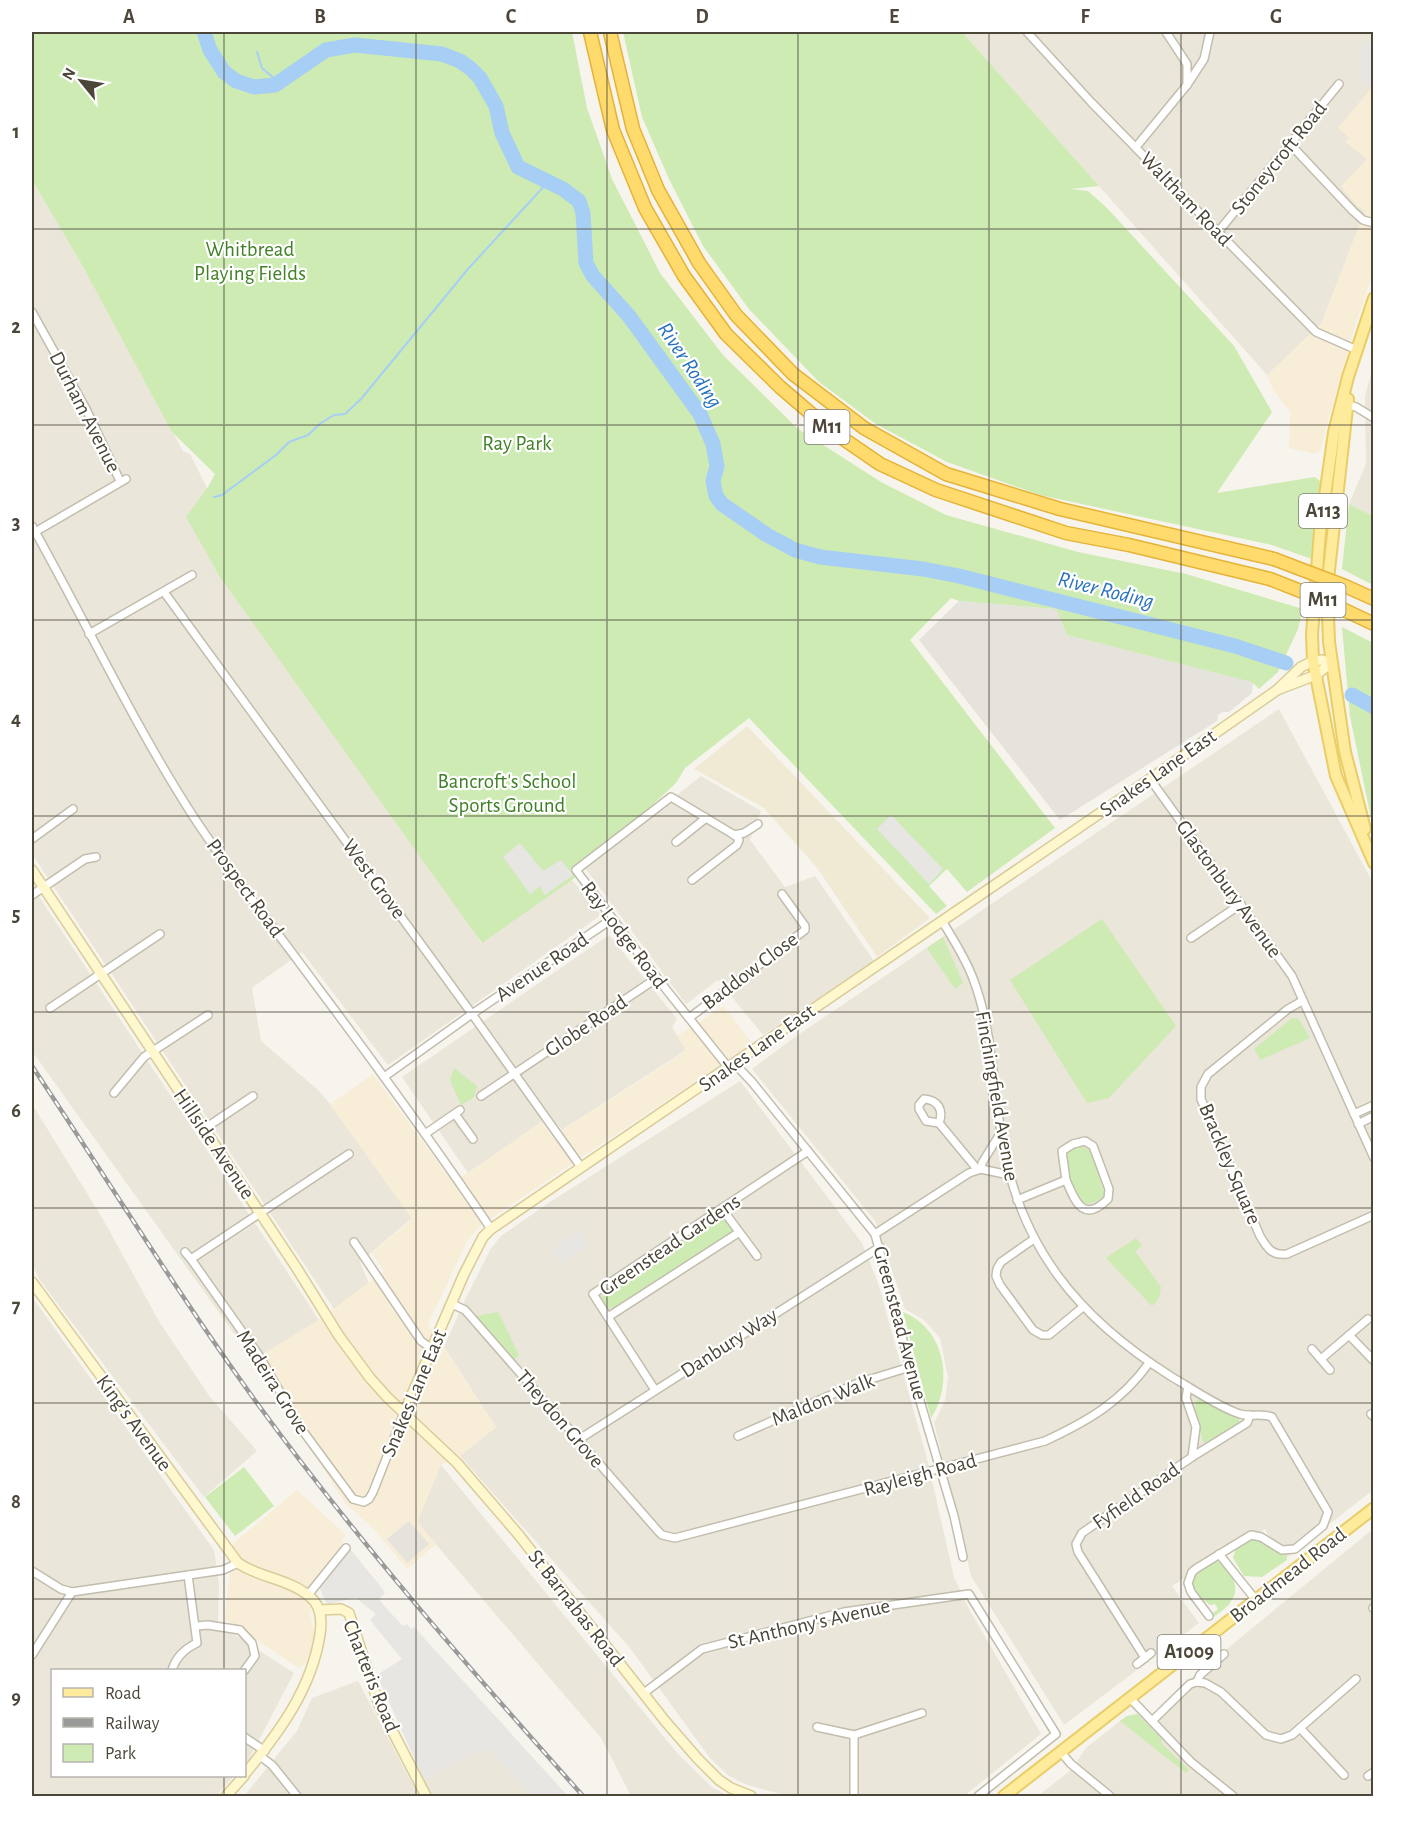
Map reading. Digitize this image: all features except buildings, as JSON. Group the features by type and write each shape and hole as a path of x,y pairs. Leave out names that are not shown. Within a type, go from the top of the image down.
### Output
{"highway":[{"name":"M11","path":"590,32 613,130 645,208 684,276 726,334 780,387 829,429 880,464 946,494 1066,532 1270,579 1321,599 1374,624"},
{"name":"M11","path":"610,32 633,129 658,190 699,264 736,315 793,374 864,428 946,474 1060,509 1274,559 1374,599"}],"main road":[{"name":"A113","path":"1374,298 1352,363 1328,469 1320,532 1312,634 1313,661 1336,776 1374,863"},
{"name":"A113","path":"1344,404 1327,588 1331,663 1345,752 1374,863"},
{"name":"Broadmead Road","path":"1004,1797 1129,1697 1373,1510"}],"street":[{"name":"Waltham Road","path":"1027,32 1075,86 1316,332 1357,350"},
{"path":"1166,32 1187,64 1187,85"},
{"path":"1136,147 1187,85 1204,59 1210,32"},
{"name":"Stoneycroft Road","path":"1218,232 1339,84"},
{"path":"1290,144 1353,211 1363,220 1374,223"},
{"name":"Durham Avenue","path":"32,312 123,480 33,529"},
{"path":"1344,404 1356,407 1374,418"},
{"name":"Prospect Road","path":"33,529 147,739 195,818 228,867 384,1077 491,1229"},
{"path":"89,634 192,576"},
{"name":"West Grove","path":"164,591 516,1074 581,1167"},
{"path":"1313,661 1322,660 1331,663"},
{"name":"Snakes Lane East","path":"358,1501 364,1502 369,1499 373,1492 404,1413 469,1264 483,1237 491,1229 1150,779 1277,690 1300,667 1313,661"},
{"name":"Snakes Lane East","path":"1277,690 1316,675 1331,663"},
{"name":"Glastonbury Avenue","path":"1150,779 1292,976 1302,1001"},
{"name":"Ray Lodge Road","path":"731,1065 689,1018 577,873 578,868 671,797 735,836"},
{"path":"32,839 73,809"},
{"path":"676,842 706,818"},
{"path":"692,880 737,845 739,840 735,836 758,824"},
{"path":"32,895 86,859 96,856"},
{"name":"Hillside Avenue","path":"32,870 353,1356 384,1394 404,1413"},
{"name":"Baddow Close","path":"689,1018 805,930 805,926 782,894"},
{"path":"1191,938 1241,904"},
{"name":"Avenue Road","path":"384,1077 612,919"},
{"name":"Finchingfield Avenue","path":"942,921 974,980 985,1018 1001,1137 1009,1175 1034,1239 1054,1272 1083,1308 1149,1363 1188,1387 1240,1414 1268,1416 1277,1424 1328,1512 1323,1526 1295,1549 1282,1550 1261,1537 1251,1535 1219,1554"},
{"path":"50,1008 160,934"},
{"name":"Globe Road","path":"481,1096 657,978"},
{"path":"1302,1001 1374,1158"},
{"name":"Brackley Square","path":"1302,1001 1288,1009 1208,1074 1201,1087 1201,1099 1260,1236 1269,1250 1280,1255 1287,1254 1374,1215"},
{"path":"114,1093 144,1057 208,1015"},
{"name":"Greenstead Avenue","path":"731,1065 808,1151 875,1234 910,1366 954,1516 963,1557"},
{"path":"204,1129 253,1096"},
{"path":"1354,1114 1374,1105"},
{"path":"425,1134 457,1112 473,1138"},
{"path":"1358,1124 1374,1116"},
{"path":"939,1123 979,1169 1009,1175"},
{"path":"875,1234 979,1169 998,1137 1001,1137"},
{"path":"1079,1142 1090,1143 1109,1189 1108,1199 1100,1206 1090,1210 1082,1209 1076,1203 1066,1179 1062,1152 1066,1147 1079,1142"},
{"name":"Greenstead Gardens","path":"655,1390 593,1297 594,1293 808,1151"},
{"path":"191,1259 349,1154"},
{"path":"1017,1200 1066,1179"},
{"path":"722,1208 738,1233 742,1235 757,1256"},
{"path":"608,1317 738,1233"},
{"path":"1034,1239 1008,1256 997,1269 996,1276 1032,1330 1042,1335 1049,1335 1083,1308"},
{"path":"354,1242 421,1341 432,1349"},
{"name":"Danbury Way","path":"578,1440 880,1248"},
{"name":"Madeira Grove","path":"185,1252 260,1357 300,1427 348,1494 358,1501"},
{"name":"King's Avenue","path":"32,1282 238,1563"},
{"name":"Theydon Grove","path":"452,1304 465,1310 658,1531 667,1536"},
{"path":"1321,1359 1368,1319"},
{"path":"1349,1335 1374,1361"},
{"path":"1312,1349 1330,1370"},
{"name":"Rayleigh Road","path":"667,1536 683,1537 1045,1441 1085,1422 1114,1401 1134,1382 1149,1363"},
{"name":"Maldon Walk","path":"738,1436 858,1383 910,1366"},
{"name":"Fyfield Road","path":"1188,1387 1186,1398 1196,1428 1192,1457"},
{"name":"St Barnabas Road","path":"404,1413 457,1463 556,1581 691,1752 719,1780 752,1797"},
{"name":"Fyfield Road","path":"1137,1664 1148,1656 1078,1552 1076,1544 1082,1533 1192,1457 1247,1423 1250,1415"},
{"path":"308,1595 346,1548"},
{"path":"1209,1616 1191,1592 1188,1583 1192,1572 1219,1554 1256,1599"},
{"path":"32,1571 61,1589 72,1592 230,1568 238,1563 246,1569 308,1595 319,1610 321,1621 312,1669 286,1719 263,1753 246,1773"},
{"path":"172,1669 176,1659 197,1643 188,1575"},
{"path":"32,1655 72,1592"},
{"name":"St Anthony's Avenue","path":"644,1693 702,1649 844,1612 969,1594 1056,1734 1071,1764 1110,1797"},
{"name":"Charteris Road","path":"319,1610 341,1609 349,1613 379,1705 426,1797"},
{"path":"196,1626 208,1625 240,1630 252,1643 255,1656 245,1669"},
{"path":"1197,1682 1200,1675 1224,1654"},
{"path":"1152,1721 1190,1684 1197,1682 1221,1692 1266,1735 1281,1738 1292,1735 1356,1680"},
{"path":"1129,1697 1191,1762 1233,1797"},
{"path":"817,1726 854,1735 922,1713"},
{"path":"1300,1728 1344,1775"},
{"path":"978,1797 1056,1734"},
{"path":"854,1735 854,1797"},
{"path":"246,1739 263,1753 297,1797"},
{"path":"226,1797 242,1777"}],"shaded area":[{"path":"962,32 1373,32 1373,42 1361,43 1372,87 1346,142 1367,159 1365,211 1321,324 1267,375"},
{"path":"1373,42 1373,272 1352,335 1320,450 1315,454 1289,448 1290,412 1273,390 1267,375 1321,324 1365,211 1357,206 1341,186 1367,159 1346,142 1349,138 1338,128 1372,87 1360,81 1361,43"},
{"path":"1373,42 1374,86 1372,87 1360,81 1361,43"},
{"path":"32,180 82,265 183,451 190,454 212,498 481,943 572,880 601,915 388,1065 302,952 252,988 261,1041 319,1091 412,1218 360,1262 369,1284 334,1309 32,854"},
{"path":"1373,367 1373,516 1349,504 1366,464 1365,396"},
{"path":"959,601 1056,609 1067,635 1253,682 1252,693 1229,712 1218,715 1217,721 1060,820 919,640"},
{"path":"1279,709 1373,883 1373,1490 1282,1561 1265,1529 1172,1586 1199,1623 1064,1725 971,1576 934,1423 945,1401 948,1377 940,1338 924,1320 905,1309 875,1221 752,1069 795,1037"},
{"path":"747,726 930,918 877,957 818,869 764,808 694,769"},
{"path":"701,776 761,811 750,840 785,887 815,876 874,961 763,1035 718,980 686,1004 585,868"},
{"path":"891,815 943,869 929,884 877,829"},
{"path":"520,843 543,871 561,860 573,875 545,895 540,886 530,894 503,857"},
{"path":"32,886 319,1320 253,1360 32,1051"},
{"path":"609,935 677,1019 672,1027 686,1050 562,1130 550,1116 468,1173 402,1077"},
{"path":"724,1006 752,1043 481,1225 468,1240 428,1324 496,1427 460,1456 441,1465 417,1522 436,1544 407,1569 375,1530 346,1504 253,1360 319,1320 384,1271 372,1253 412,1219 330,1104 373,1074 453,1183 542,1122 552,1137 686,1051 677,1036"},
{"path":"740,1081 862,1243 878,1283 927,1459 954,1577 969,1609 1041,1734 964,1796 788,1796 747,1785 729,1776 710,1758 630,1648 460,1456 496,1427 444,1347 490,1250 501,1236 550,1202"},
{"path":"32,1104 104,1221 160,1323 210,1397 257,1451 204,1497 39,1279 32,1264"},
{"path":"578,1231 588,1244 562,1264 552,1250"},
{"path":"32,1297 214,1550 219,1583 218,1624 294,1673 246,1763 246,1669 51,1669 51,1777 233,1777 216,1796 32,1796"},
{"path":"441,1465 678,1754 713,1788 729,1796 631,1796 601,1738 417,1522"},
{"path":"297,1490 345,1534 336,1558 314,1584 310,1614 316,1639 311,1660 299,1668 225,1619 233,1544"},
{"path":"409,1521 429,1544 407,1563 387,1539"},
{"path":"1373,1529 1373,1796 1038,1796 1072,1769 1086,1748 1120,1721 1137,1714 1152,1715 1189,1680"},
{"path":"350,1549 385,1593 379,1599 387,1609 403,1626 407,1624 411,1629 414,1627 568,1796 531,1796 488,1748 424,1780 377,1675 402,1659 370,1620 376,1614 356,1598 327,1604 319,1587"},
{"path":"358,1681 413,1785 488,1748 531,1796 244,1796 297,1731 312,1698"}],"green space":[{"path":"32,32 572,32 587,108 612,179 660,273 723,355 797,428 881,482 946,515 1078,552 1186,574 1303,609 1298,629 1278,672 1259,689 1252,682 1067,635 1056,609 959,601 951,598 910,640 1055,828 967,892 947,869 929,886 947,906 936,914 749,718 685,768 676,783 572,880 482,943 220,577 186,517 215,474 172,432 82,265 32,180"},
{"path":"623,32 962,32 1099,186 1070,189 1088,191 1107,208 1234,346 1272,412 1217,493 1315,477 1321,482 1312,559 1272,545 1040,495 947,462 876,424 819,382 749,309 703,246 669,179 642,117"},
{"path":"1349,504 1373,516 1373,585 1342,569"},
{"path":"1342,627 1373,643 1373,828 1350,716"},
{"path":"1102,919 1176,1026 1109,1098 1087,1103 1010,980"},
{"path":"943,937 963,983 955,989 927,948"},
{"path":"1292,1018 1299,1019 1310,1038 1260,1060 1254,1049"},
{"path":"454,1068 477,1086 474,1097 461,1105 450,1080"},
{"path":"1082,1146 1091,1152 1105,1195 1103,1199 1085,1205 1074,1190 1065,1157 1066,1152"},
{"path":"722,1212 734,1232 614,1309 609,1308 601,1297 606,1288"},
{"path":"1136,1238 1142,1246 1135,1251 1161,1287 1159,1298 1152,1306 1106,1258"},
{"path":"498,1312 519,1355 514,1360 476,1316"},
{"path":"903,1312 917,1320 928,1331 941,1358 942,1389 931,1418"},
{"path":"1205,1399 1236,1416 1239,1423 1211,1443 1203,1442 1195,1410 1196,1401"},
{"path":"244,1467 274,1506 235,1536 205,1497"},
{"path":"1250,1540 1260,1540 1274,1551 1287,1556 1287,1560 1262,1577 1244,1576 1233,1558 1236,1549"},
{"path":"1215,1561 1224,1563 1233,1579 1235,1592 1230,1602 1212,1618 1211,1615 1218,1609 1215,1604 1210,1605 1201,1597 1192,1578"},
{"path":"1137,1714 1162,1739 1161,1743 1189,1770 1186,1773 1120,1721 1127,1716"}],"waterway":[{"name":"River Roding","path":"204,32 210,50 224,72 236,81 254,87 275,85 326,50 355,45 442,54 470,68 480,78 496,106 502,133 518,167 563,189 579,201 583,213 586,263 593,276 629,316 700,414 713,444 717,466 713,481 716,496 722,504 767,535 795,550 820,557 923,569 959,576 1235,646 1286,663"},
{"path":"257,52 262,68 277,83"},
{"path":"214,497 222,495 276,455 289,442 308,435 334,415 345,414 361,399 468,269 547,183"},
{"name":"River Roding","path":"1352,695 1374,707"}],"railway":[{"path":"32,1066 197,1317 292,1451 414,1602 583,1796"}],"park label":[{"name":"Whitbread Playing Fields","path":"250,261"},
{"name":"Ray Park","path":"517,443"},
{"name":"Bancroft's School Sports Ground","path":"507,793"}]}
